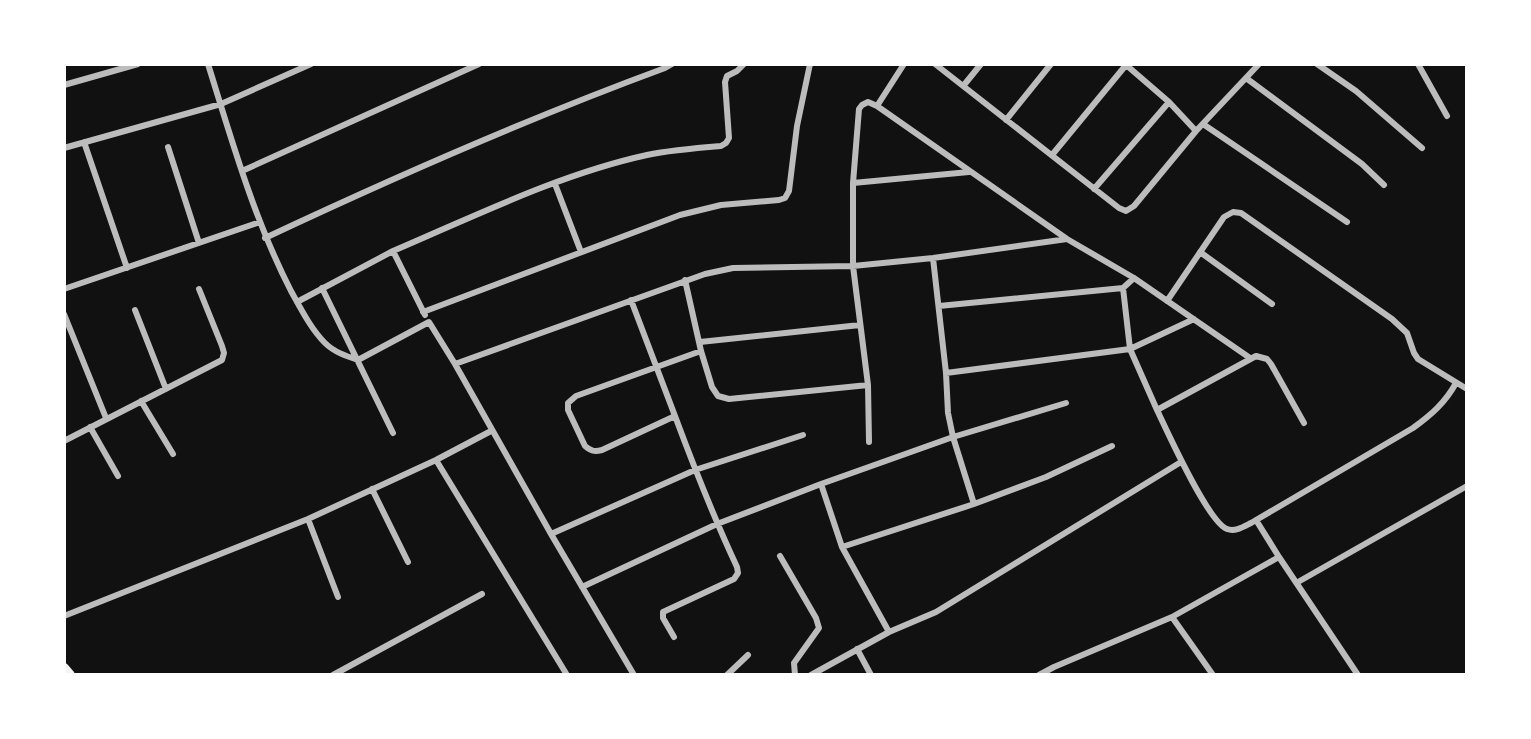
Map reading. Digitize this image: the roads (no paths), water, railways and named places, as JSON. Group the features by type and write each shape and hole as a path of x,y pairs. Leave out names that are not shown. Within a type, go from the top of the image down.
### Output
{"main road":[{"path":"64,668 70,675"}],"street":[{"path":"64,85 138,64"},
{"path":"208,64 265,238 317,334 340,354 358,360 429,322"},
{"path":"64,148 221,104 311,64"},
{"path":"242,171 479,64"},
{"path":"649,64 652,73"},
{"path":"265,238 462,148 672,64"},
{"path":"297,302 393,251 555,184 647,155 721,146 729,138 725,82 727,76 744,64"},
{"path":"423,312 680,215 721,205 785,198 789,191 797,126 810,64"},
{"path":"877,106 904,64"},
{"path":"935,64 1123,211 1129,210 1196,131 1259,64"},
{"path":"964,85 981,64"},
{"path":"1006,120 1051,64"},
{"path":"1317,64 1356,91 1422,148"},
{"path":"1418,64 1447,116"},
{"path":"1052,155 1126,65 1169,102 1196,131"},
{"path":"1246,78 1362,164 1384,185"},
{"path":"869,442 868,385 853,266 853,183 859,109 868,102 1067,239 1134,278 1250,358"},
{"path":"1094,189 1169,102"},
{"path":"1203,124 1347,222"},
{"path":"84,142 127,268"},
{"path":"168,147 199,243"},
{"path":"853,183 970,172"},
{"path":"555,184 581,252"},
{"path":"1167,301 1224,217 1233,212 1241,213 1401,326 1418,359 1467,389"},
{"path":"64,289 260,222"},
{"path":"455,364 685,280 733,268 853,266 1067,239"},
{"path":"393,251 423,312 634,675"},
{"path":"1200,252 1272,304"},
{"path":"933,258 948,413 974,504"},
{"path":"939,306 1123,288 1134,278"},
{"path":"685,280 701,351 712,387 718,396 729,399 868,385"},
{"path":"322,288 393,433"},
{"path":"1123,288 1130,349 1157,410 1181,462 1220,524 1232,530 1256,520 1413,428 1448,399 1456,383"},
{"path":"64,441 222,360 222,346 199,289"},
{"path":"631,300 695,470 738,573 734,579 663,612 663,618 674,637"},
{"path":"135,310 166,389"},
{"path":"64,314 106,418"},
{"path":"946,373 1130,349 1194,319"},
{"path":"700,342 860,325"},
{"path":"675,416 594,452 585,446 568,410 568,403 576,396 701,351"},
{"path":"1157,410 1256,356 1271,364 1304,423"},
{"path":"141,401 173,454"},
{"path":"582,587 717,524 821,484 953,437 1066,403"},
{"path":"90,427 118,476"},
{"path":"64,616 308,519 491,431"},
{"path":"551,534 695,470 803,435"},
{"path":"842,547 974,504 1046,477 1112,446"},
{"path":"436,460 567,675"},
{"path":"811,675 889,632 936,612 1181,462"},
{"path":"821,484 842,547 889,632"},
{"path":"1298,582 1467,486"},
{"path":"372,489 408,562"},
{"path":"308,519 338,597"},
{"path":"1256,520 1356,674"},
{"path":"780,556 819,628 794,663 795,675"},
{"path":"1039,675 1172,617 1279,557"},
{"path":"333,675 482,594"},
{"path":"1172,617 1211,674"},
{"path":"857,649 871,675"},
{"path":"727,675 748,655"}]}
